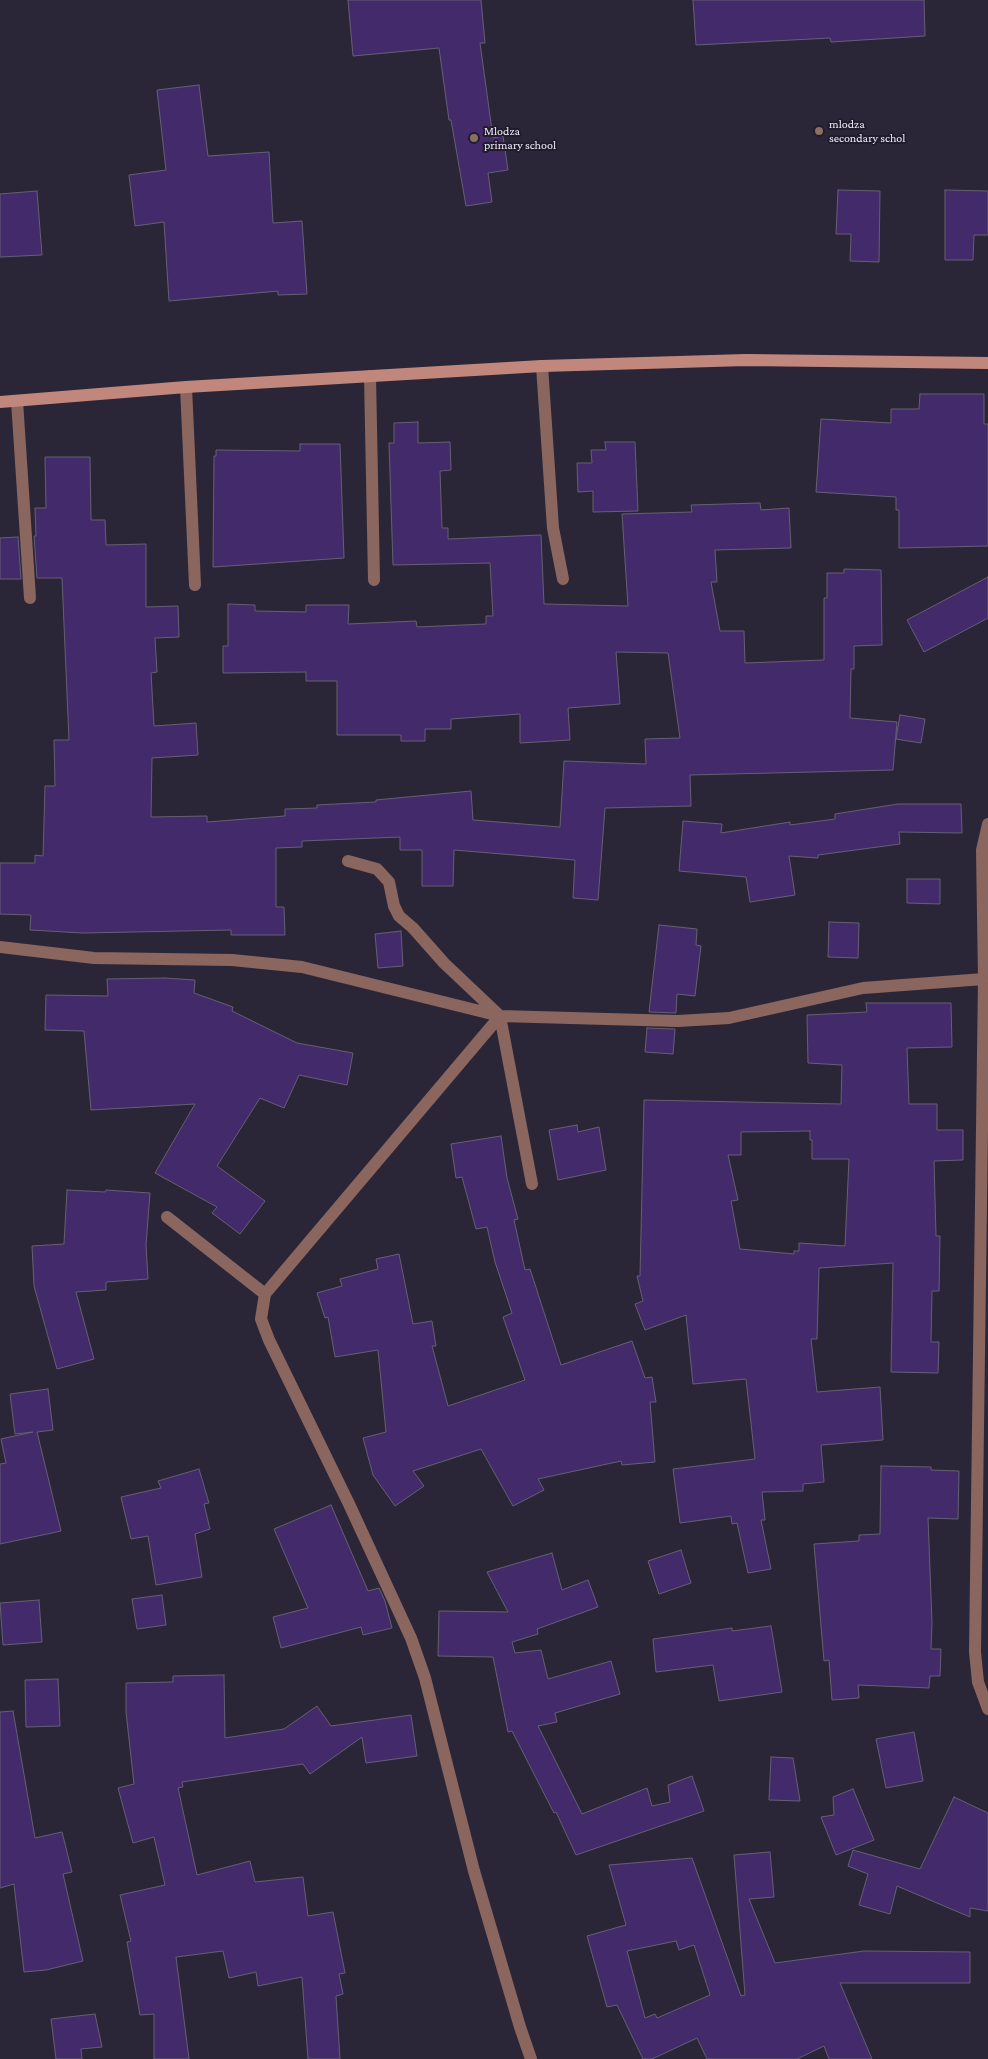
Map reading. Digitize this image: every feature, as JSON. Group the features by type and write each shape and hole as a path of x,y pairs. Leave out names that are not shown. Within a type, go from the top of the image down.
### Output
{"street":[{"path":"0,402 186,387 542,366 746,360 988,363"},
{"path":"542,366 553,528 564,579"},
{"path":"370,376 374,580"},
{"path":"186,387 195,585"},
{"path":"17,401 30,598"},
{"path":"988,824 982,850 984,979 975,1652 978,1682 988,1709"},
{"path":"348,861 377,869 389,882 394,906 400,916 444,963 500,1016 532,1184"},
{"path":"0,947 94,958 232,960 302,967 500,1016 678,1021 728,1018 862,988 984,979"},
{"path":"500,1016 265,1294 261,1319 269,1340 350,1504 426,1678 474,1871 517,2018 531,2059"},
{"path":"167,1217 265,1294"}],"building":[{"path":"348,0 481,0 485,43 480,43 493,138 503,136 508,170 488,173 492,202 466,206 451,120 449,120 439,48 353,56"},
{"path":"693,0 924,0 925,36 831,42 830,38 696,45"},
{"path":"199,85 208,156 269,152 273,223 302,221 307,294 278,295 278,291 169,301 164,222 135,226 129,175 166,170 157,90"},
{"path":"838,190 880,191 879,262 850,261 851,234 836,234"},
{"path":"945,190 988,191 988,235 974,235 973,260 945,260"},
{"path":"37,191 42,255 0,257 0,194"},
{"path":"920,394 984,394 984,424 988,424 988,546 899,548 899,510 896,510 896,497 816,492 821,419 891,423 891,409 919,409"},
{"path":"418,422 418,443 450,442 451,470 440,471 442,528 448,528 448,539 541,535 544,604 628,606 622,514 692,512 691,505 760,503 761,510 789,508 791,548 715,550 717,582 711,582 720,631 744,631 745,663 824,660 824,598 827,598 827,573 844,573 844,569 881,570 882,645 854,646 854,669 851,669 850,718 897,722 893,770 690,775 691,806 605,808 598,900 573,898 575,860 454,850 453,886 422,886 422,850 400,850 400,837 302,841 302,847 276,848 276,907 284,907 285,935 231,935 231,930 83,933 30,930 31,915 0,914 0,863 35,863 35,855 43,856 45,786 55,786 54,740 69,740 62,578 37,578 34,536 36,536 35,508 46,508 45,457 90,457 91,520 105,520 106,545 146,544 146,607 178,606 179,637 155,638 157,672 151,673 154,726 196,723 198,755 152,758 151,817 207,816 207,822 285,816 285,809 317,808 317,805 376,802 376,800 471,791 473,820 560,827 564,761 646,764 645,739 680,738 668,653 616,652 620,704 568,708 570,740 520,743 520,714 451,719 451,729 425,729 425,741 401,741 401,735 337,735 337,681 306,681 306,672 223,673 223,646 228,646 228,604 255,605 255,611 306,612 306,605 349,605 348,624 416,621 417,627 486,624 486,616 493,616 490,563 393,565 389,443 394,443 394,423"},
{"path":"605,442 635,442 638,511 593,512 593,491 578,492 577,463 592,463 591,450 606,450"},
{"path":"300,444 340,444 344,558 213,567 214,456 216,456 216,450 300,451"},
{"path":"18,537 21,579 0,579 0,538"},
{"path":"988,577 988,618 924,652 907,620"},
{"path":"900,715 925,719 921,743 896,739"},
{"path":"898,804 961,804 962,833 899,832 900,844 818,855 818,858 789,856 795,895 750,902 746,877 679,871 683,821 722,824 721,833 790,822 790,825 835,819 835,814"},
{"path":"907,879 940,879 940,904 907,903"},
{"path":"829,922 859,923 858,958 828,957"},
{"path":"659,925 697,929 696,945 701,946 695,996 677,994 676,1013 649,1012"},
{"path":"401,931 403,966 378,968 375,934"},
{"path":"165,978 195,980 194,993 233,1007 232,1011 297,1043 353,1053 347,1085 299,1075 284,1108 260,1098 217,1166 265,1201 240,1234 212,1213 217,1207 155,1173 195,1104 91,1110 84,1031 45,1030 46,995 108,996 107,979"},
{"path":"866,1003 951,1003 952,1047 907,1048 909,1104 937,1104 937,1130 963,1130 963,1160 934,1161 936,1236 940,1236 939,1291 932,1291 931,1342 939,1342 938,1373 891,1372 893,1263 819,1268 817,1339 811,1339 817,1392 880,1387 883,1440 821,1445 824,1482 803,1484 803,1491 762,1492 765,1520 761,1520 771,1569 748,1573 737,1523 732,1524 731,1516 680,1523 673,1469 755,1459 746,1379 693,1384 686,1315 645,1330 635,1304 643,1301 637,1276 640,1276 644,1100 841,1104 842,1065 808,1063 807,1015 867,1012","holes":["810,1131 810,1140 812,1140 812,1159 849,1159 845,1246 799,1243 799,1251 794,1251 794,1254 740,1249 731,1201 738,1200 728,1155 741,1155 741,1132"]},
{"path":"647,1028 675,1029 673,1054 645,1052"},
{"path":"577,1125 578,1132 599,1127 606,1170 558,1180 549,1130"},
{"path":"501,1136 507,1178 518,1219 514,1220 525,1270 530,1269 561,1365 632,1341 645,1378 652,1377 656,1402 650,1402 655,1462 622,1465 621,1461 538,1479 544,1490 513,1506 481,1449 413,1471 424,1486 395,1506 373,1475 363,1438 386,1432 378,1350 335,1357 328,1317 325,1318 317,1293 342,1286 340,1279 378,1269 376,1259 399,1254 413,1324 432,1321 436,1346 432,1346 448,1406 525,1380 503,1317 512,1313 495,1262 487,1227 476,1229 462,1177 456,1178 451,1144"},
{"path":"67,1190 150,1193 146,1245 148,1279 106,1282 106,1290 76,1292 94,1359 57,1369 34,1286 32,1246 64,1244"},
{"path":"48,1389 53,1430 37,1432 61,1531 0,1544 0,1464 6,1463 1,1439 33,1432 15,1434 10,1394"},
{"path":"881,1466 931,1467 931,1470 959,1471 958,1519 928,1518 932,1623 931,1649 941,1649 940,1676 930,1676 929,1688 858,1685 859,1698 832,1700 829,1660 824,1661 814,1544 859,1541 859,1535 880,1534"},
{"path":"199,1469 209,1503 204,1504 210,1529 195,1534 202,1577 156,1585 148,1536 131,1539 121,1497 161,1488 158,1481"},
{"path":"331,1505 368,1591 379,1588 385,1601 392,1628 363,1635 361,1627 281,1648 273,1617 308,1608 274,1529"},
{"path":"681,1550 691,1583 659,1594 648,1561"},
{"path":"552,1553 562,1590 588,1580 598,1607 537,1629 538,1634 512,1642 515,1653 541,1650 548,1679 611,1661 620,1694 555,1713 557,1722 538,1726 582,1814 647,1788 652,1806 670,1802 668,1785 692,1776 704,1811 576,1855 556,1812 554,1813 512,1731 508,1732 493,1657 438,1656 439,1611 508,1612 487,1572"},
{"path":"162,1595 166,1625 137,1629 132,1599"},
{"path":"39,1600 42,1642 3,1645 0,1603"},
{"path":"771,1626 782,1692 719,1701 713,1665 656,1672 653,1639 732,1628 732,1631"},
{"path":"224,1675 225,1738 284,1729 317,1706 331,1726 411,1715 417,1756 366,1763 362,1737 310,1774 303,1764 182,1782 183,1787 178,1788 197,1875 250,1861 255,1882 303,1877 308,1916 333,1912 345,1973 339,1974 343,1994 336,1996 340,2059 308,2059 302,1977 258,1986 256,1972 229,1978 223,1951 176,1957 189,2059 154,2059 154,2014 140,2015 127,1942 131,1941 120,1895 165,1885 154,1837 133,1843 118,1788 134,1784 126,1712 126,1683 173,1682 173,1676"},
{"path":"58,1679 60,1726 26,1727 25,1680"},
{"path":"13,1711 35,1838 62,1832 72,1872 63,1874 83,1961 46,1970 24,1972 14,1884 0,1888 0,1712"},
{"path":"914,1732 923,1781 886,1788 876,1739"},
{"path":"771,1757 793,1758 800,1801 769,1800"},
{"path":"853,1789 874,1840 836,1855 821,1817 834,1815 833,1797"},
{"path":"954,1797 988,1813 988,1911 970,1908 970,1917 897,1886 890,1914 859,1905 868,1874 848,1866 853,1850 920,1869"},
{"path":"770,1852 774,1897 749,1899 775,1963 864,1951 970,1952 970,1983 840,1983 872,2059 829,2059 824,2046 797,2059 707,2059 697,2038 652,2059 643,2059 617,2005 607,2007 587,1936 626,1925 609,1865 692,1858 741,1996 745,1995 734,1855","holes":["676,1941 679,1950 694,1945 710,1995 657,2018 655,2014 645,2018 627,1951"]},
{"path":"95,2014 102,2047 81,2049 82,2059 56,2059 51,2019"}],"place":[{"name":"mlodza secondary schol","path":"819,131"},
{"name":"Mlodza primary school","path":"474,138"}]}
